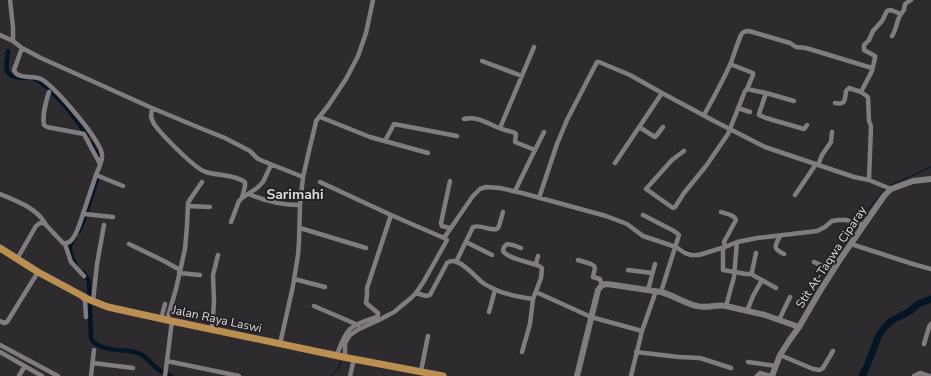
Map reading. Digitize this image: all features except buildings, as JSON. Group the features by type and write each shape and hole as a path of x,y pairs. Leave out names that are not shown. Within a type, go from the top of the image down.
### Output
{"main road":[{"name":"Jalan Raya Laswi","path":"0,248 38,272 88,299 118,309 280,344 443,376"}],"street":[{"path":"10,0 13,41"},
{"path":"280,344 298,255 300,205 303,177 316,121 346,79 358,56 366,33 374,0"},
{"path":"892,36 896,30 899,17 904,10 905,4 911,0"},
{"path":"861,92 872,68 875,57 863,49 864,45 869,40 873,31 882,21 888,10 901,14"},
{"path":"704,115 722,82 744,32 748,31 790,43 795,47 806,48 872,68"},
{"path":"0,35 41,58 152,108 236,143 250,151 258,160 303,177"},
{"path":"500,128 534,47"},
{"path":"22,48 14,70 15,73 19,76 38,78 49,85 93,135 102,153 101,162 85,215 76,234 69,242 65,244"},
{"path":"482,61 522,76"},
{"path":"539,198 557,144 567,120 597,62 630,75 765,147 854,177 869,180 891,190"},
{"path":"684,151 672,160 646,189 672,208 675,207 728,134 747,89 753,73 730,64"},
{"path":"49,85 44,114 44,125 47,127 84,134 101,162"},
{"path":"835,103 843,103 846,98 846,91 849,88 861,92 869,98 869,121 871,126 869,180"},
{"path":"747,89 794,101"},
{"path":"615,163 662,93"},
{"path":"766,93 759,115 804,129 807,125"},
{"path":"152,108 151,117 154,124 194,165 204,172 229,176 241,179 245,182 242,198"},
{"path":"738,108 750,112"},
{"path":"320,117 370,137 428,153"},
{"path":"464,119 477,119 516,133 515,142 535,150"},
{"path":"386,141 394,124 457,136"},
{"path":"639,127 655,137 663,127"},
{"path":"515,191 544,132"},
{"path":"795,195 817,165 831,142 832,132"},
{"path":"231,222 237,204 242,198 263,182 272,165"},
{"path":"97,176 123,186"},
{"name":"Stit At-Taqwa Ciparay","path":"772,376 780,356 789,341 833,271 884,196 891,190 913,181 931,179"},
{"path":"450,181 441,224 442,226 450,228"},
{"path":"167,320 182,262 190,198 202,182"},
{"path":"320,182 445,238"},
{"path":"341,356 345,337 354,330 403,306 416,293 447,240 445,238 450,228 473,196 480,189 486,187 496,187 515,191 606,216 627,224 643,236 676,247 691,255 699,255 724,245 757,238 817,230 825,227 832,221 846,220 864,225"},
{"path":"0,194 22,203 39,215 58,239 65,244 72,262 84,276"},
{"path":"248,194 276,203 300,205"},
{"path":"188,206 210,207"},
{"path":"456,262 475,226 493,230 498,229 503,212"},
{"path":"721,212 732,215 736,220 724,245 723,270 751,274 776,288"},
{"path":"85,215 113,217"},
{"path":"378,318 377,312 366,303 367,288 391,215"},
{"path":"631,376 642,331 679,237 678,234 643,215"},
{"path":"17,259 38,224 41,222 46,225"},
{"path":"86,317 85,300 83,299 88,299 97,264 104,225"},
{"path":"300,228 366,248"},
{"path":"780,236 775,247 778,251 784,254"},
{"path":"466,242 492,254"},
{"path":"726,306 735,272 737,242"},
{"path":"129,244 164,261 180,272 200,276"},
{"path":"521,248 507,244 504,246 503,251 504,254 510,257 542,267 543,272 533,299 530,324 522,352"},
{"path":"851,244 931,269"},
{"path":"751,274 756,253"},
{"path":"212,329 214,307 213,275 218,255"},
{"path":"536,264 538,256"},
{"path":"578,260 594,266 593,277 600,279 602,285"},
{"path":"416,293 430,295 448,262 451,261 456,262 468,269 484,284 496,290 513,296 533,299"},
{"path":"814,262 833,271"},
{"path":"648,290 655,264"},
{"path":"628,270 652,273"},
{"path":"0,321 4,323 7,322 38,272"},
{"path":"294,280 325,287"},
{"path":"747,311 762,280"},
{"path":"577,376 598,290 602,285 607,284 658,291 695,306 726,306 765,315 799,327"},
{"path":"489,312 496,290"},
{"path":"536,292 591,317 642,331"},
{"path":"779,320 790,297"},
{"path":"165,304 167,320 167,362 165,376"},
{"path":"314,306 358,325"},
{"path":"341,356 345,348 346,340 358,325 378,318"},
{"path":"924,344 931,324"},
{"path":"421,371 428,336"},
{"path":"0,344 58,376"},
{"path":"91,376 94,350"},
{"path":"780,356 813,369 820,370 823,368 833,351"},
{"path":"0,352 42,376"},
{"path":"636,352 700,358 731,368"},
{"path":"350,376 354,359"},
{"path":"167,362 240,376"},
{"path":"748,362 776,366"},
{"path":"93,363 133,368"},
{"path":"19,376 25,366"},
{"path":"757,376 760,373 772,376"},
{"path":"914,376 920,374 929,376"}],"waterway":[{"path":"8,51 7,71 9,74 18,78 26,78"},
{"path":"33,78 48,88 55,95 70,112 87,136"},
{"path":"91,143 100,158 101,163"},
{"path":"889,186 931,167"},
{"path":"79,231 98,176"},
{"path":"849,218 856,220 863,216 885,189"},
{"path":"458,222 478,193 483,191"},
{"path":"75,237 70,245 70,251 76,265"},
{"path":"430,266 444,241"},
{"path":"683,249 696,253"},
{"path":"83,272 89,281 91,339 95,343 106,348 141,354 157,368 171,376"},
{"path":"862,376 879,335 885,327 891,321 910,311 918,304 931,299"},
{"path":"388,313 395,308"},
{"path":"331,376 339,367 341,361"}],"district":[{"name":"Sarimahi","path":"295,194"}]}
